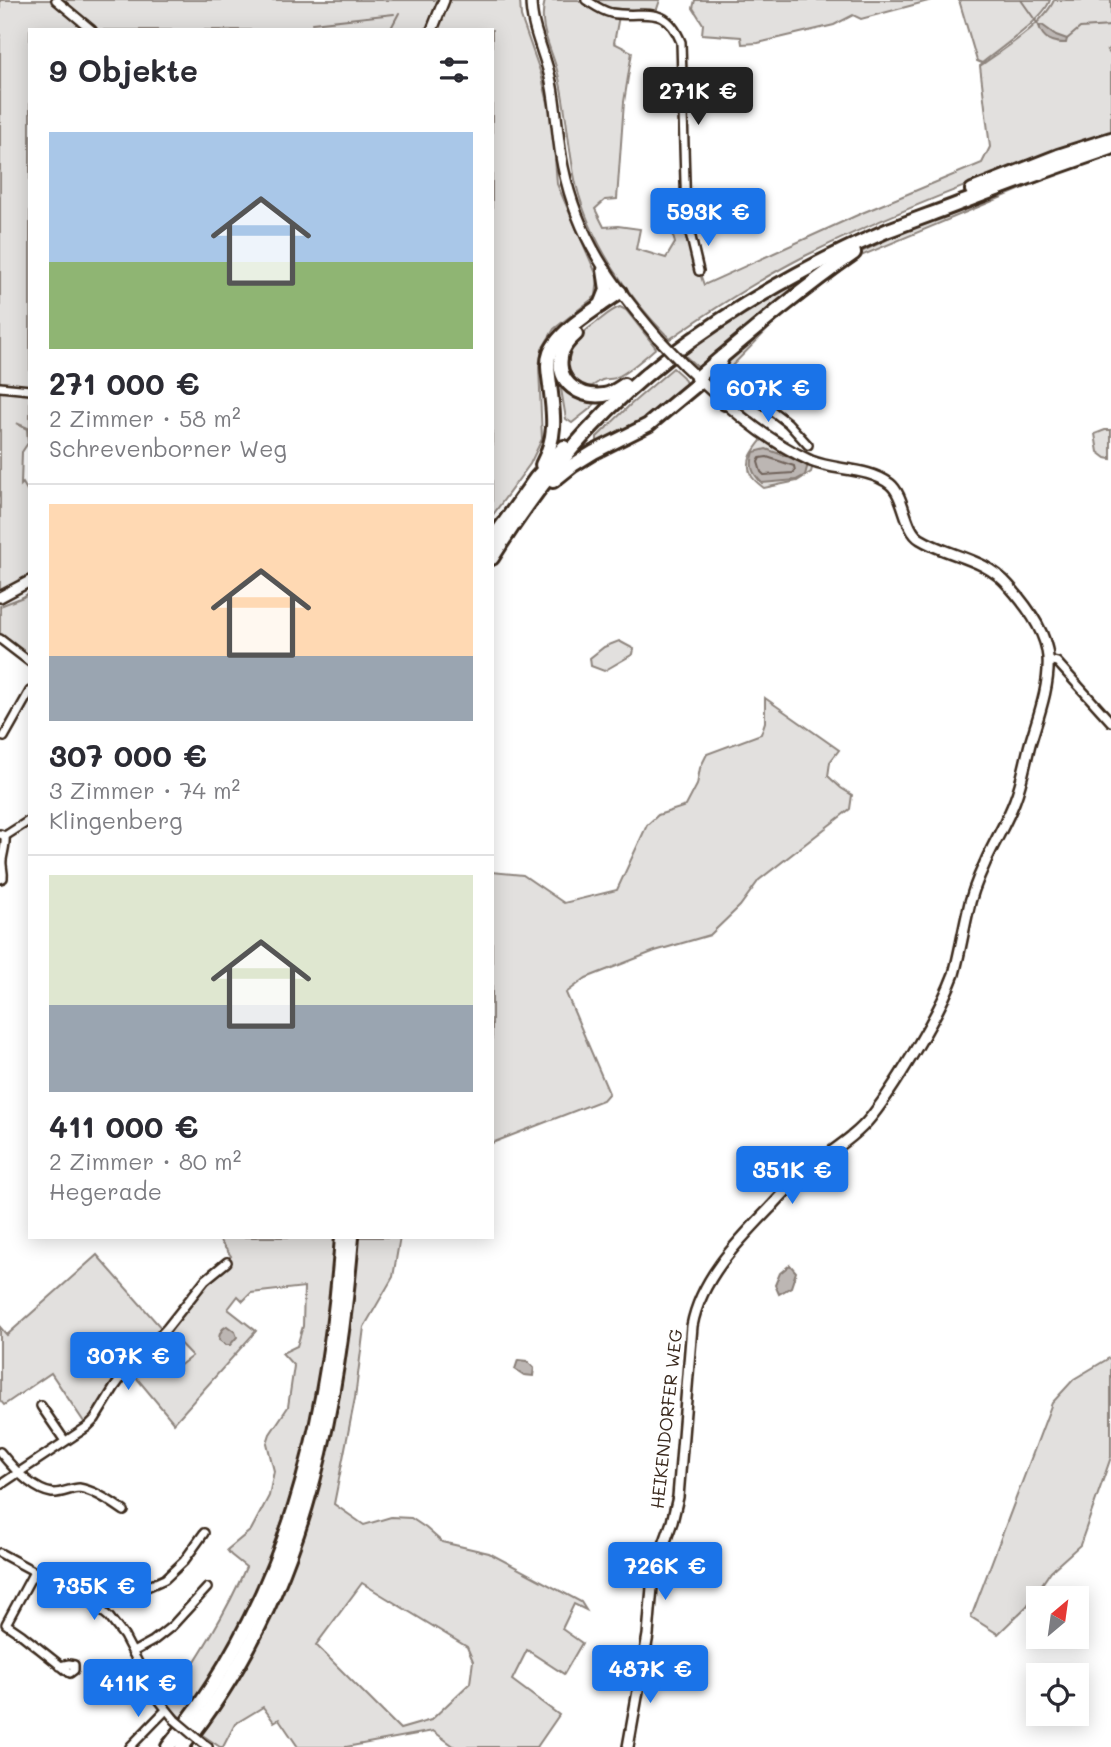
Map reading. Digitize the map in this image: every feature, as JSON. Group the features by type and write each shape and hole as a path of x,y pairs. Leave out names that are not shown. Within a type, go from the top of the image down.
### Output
{"highway":[{"path":"494,537 536,478 624,385 692,330 721,311 794,267 882,225 1058,156 1111,139"},
{"path":"494,555 534,497 586,434 665,360 728,315 799,273 887,231 1111,148"},
{"path":"534,497 573,465 648,425 769,316 887,231"},
{"path":"601,306 607,290 604,270"},
{"path":"622,294 578,331 566,344 561,357 563,374 570,386 580,394 606,395 624,385"},
{"path":"536,478 549,452 554,431 548,368 550,353 559,339 574,325 622,294"},
{"path":"723,357 716,382 725,403"},
{"path":"168,1747 202,1701 236,1645 273,1570 290,1524 308,1465 321,1405 334,1323 342,1239"},
{"path":"182,1747 218,1696 255,1634 270,1604 299,1530 318,1465 331,1406 343,1328 352,1239"}],"street":[{"path":"56,0 90,28"},
{"path":"433,28 444,0"},
{"name":"HEIKENDORFER WEG","path":"531,0 534,27 551,79 563,166 569,189 581,225 604,270 622,294 657,338 752,425 792,452 822,465 875,476 892,485 915,536 984,565 998,574 1035,621 1043,636 1048,660 1043,701 1016,799 985,864 968,909 959,952 943,1001 894,1086 870,1119 802,1174 742,1237 708,1283 698,1304 692,1326 676,1510 653,1575 648,1636 628,1747"},
{"path":"586,0 612,13 660,16 676,30 681,42 686,216 699,271"},
{"path":"0,387 28,390"},
{"path":"742,388 788,422 808,445"},
{"path":"792,452 800,436"},
{"path":"0,597 28,582"},
{"path":"0,639 28,660"},
{"path":"1048,660 1057,662 1111,722"},
{"path":"4,737 28,695"},
{"path":"0,879 4,873 1,864 6,846 3,835 28,821"},
{"path":"0,1485 87,1427 124,1374 167,1328 205,1280 227,1262"},
{"path":"41,1406 65,1441"},
{"path":"0,1452 17,1474 41,1489 61,1493 79,1488 106,1498 124,1511"},
{"path":"101,1609 165,1579 184,1561 204,1533"},
{"path":"0,1553 101,1609 118,1627 166,1710 205,1745"},
{"path":"34,1572 6,1624 60,1665"},
{"path":"133,1652 153,1642 172,1626 207,1587"},
{"path":"130,1747 166,1710"}],"shaded area":[{"path":"0,0 520,0 521,17 541,74 552,119 557,184 598,278 596,296 554,329 542,349 539,366 542,439 530,464 494,513 494,28 28,28 28,428 16,423 27,429 28,443 22,452 21,485 23,483 28,492 28,576 0,591"},
{"path":"545,0 578,0 598,11 619,16 614,43 632,52 624,102 617,199 605,200 595,209 604,227 640,229 636,249 666,258 675,243 665,215 670,211 672,202 686,200 704,285 862,213 982,163 990,147 980,66 1032,27 1054,0 1111,0 1111,48 1107,50 1111,55 1111,135 956,190 842,238 753,285 670,339 625,287 601,247 582,206 573,171 559,78 544,30"},
{"path":"599,0 660,0 656,12 609,8 599,4"},
{"path":"695,0 932,0 861,19 853,15 834,25 758,43 742,44 741,37 702,34 703,24 693,8"},
{"path":"959,0 1050,0 1030,25 982,63 977,61"},
{"path":"1111,154 863,255 776,321 720,378 725,364 780,311 857,254 911,228 1015,187"},
{"path":"832,263 702,371 684,355 756,305"},
{"path":"620,307 626,310 656,348 622,375 587,387 574,377 567,365 569,351 584,332"},
{"path":"673,368 686,383 672,400 634,425 600,444 597,442 597,437"},
{"path":"560,383 597,401 572,423 566,419"},
{"path":"1111,430 1111,459 1098,452 1095,434"},
{"path":"764,437 813,465 811,472 797,481 764,488 752,477 749,464 757,445"},
{"path":"28,593 28,656 0,634 0,606"},
{"path":"619,641 634,649 633,654 604,671 591,666 590,658 604,647"},
{"path":"765,698 839,750 830,762 828,776 852,795 850,809 759,880 740,906 710,935 655,951 586,978 566,993 609,1093 603,1100 494,1142 494,872 523,875 564,903 617,890 647,825 658,815 686,806 697,785 700,768 707,754 761,734 765,722"},
{"path":"218,1239 335,1239 323,1377 314,1424 290,1514 274,1559 247,1618 183,1720 167,1705 219,1620 246,1567 227,1550 251,1530 269,1496 274,1471 267,1443 288,1407 294,1366 282,1353 297,1346 303,1326 304,1287 251,1293 243,1301 238,1296 228,1309 256,1331 174,1423 130,1370 151,1348 170,1373 192,1356 171,1334 162,1329 206,1274 231,1256"},
{"path":"357,1239 400,1239 393,1277 364,1327 355,1398 334,1504 364,1525 391,1517 411,1518 442,1542 489,1553 581,1602 586,1610 574,1604 562,1629 582,1643 564,1674 527,1650 512,1680 559,1715 537,1747 455,1747 433,1731 346,1747 298,1747 279,1719 274,1722 263,1707 235,1724 223,1747 201,1734 235,1682 277,1603 308,1518 334,1418 350,1324","holes":["362,1583 467,1647 473,1661 470,1683 431,1720 400,1729 316,1645"]},
{"path":"97,1255 162,1329 125,1370 95,1417 86,1425 51,1373 4,1405 0,1400 0,1327 7,1335"},
{"path":"1111,1357 1111,1457 1080,1545 1051,1571 1041,1586 1026,1586 1026,1607 998,1634 971,1617 1052,1403 1074,1379"}],"water":[{"path":"1042,25 1067,39 1066,43 1046,38 1039,26"},
{"path":"766,449 808,464 805,475 796,480 762,483 754,472 752,461 754,452"},
{"path":"790,1265 796,1272 791,1287 779,1294 775,1285 780,1273"},
{"path":"227,1326 237,1337 230,1345 219,1340 221,1332"},
{"path":"518,1360 527,1361 534,1368 533,1376 524,1375 515,1369"},
{"path":"162,1666 177,1678 168,1687 157,1670"}],"waterway":[{"path":"1021,0 1040,27"},
{"path":"391,28 399,13"},
{"path":"312,23 394,14"},
{"path":"1067,39 1080,28 1111,26"}]}
